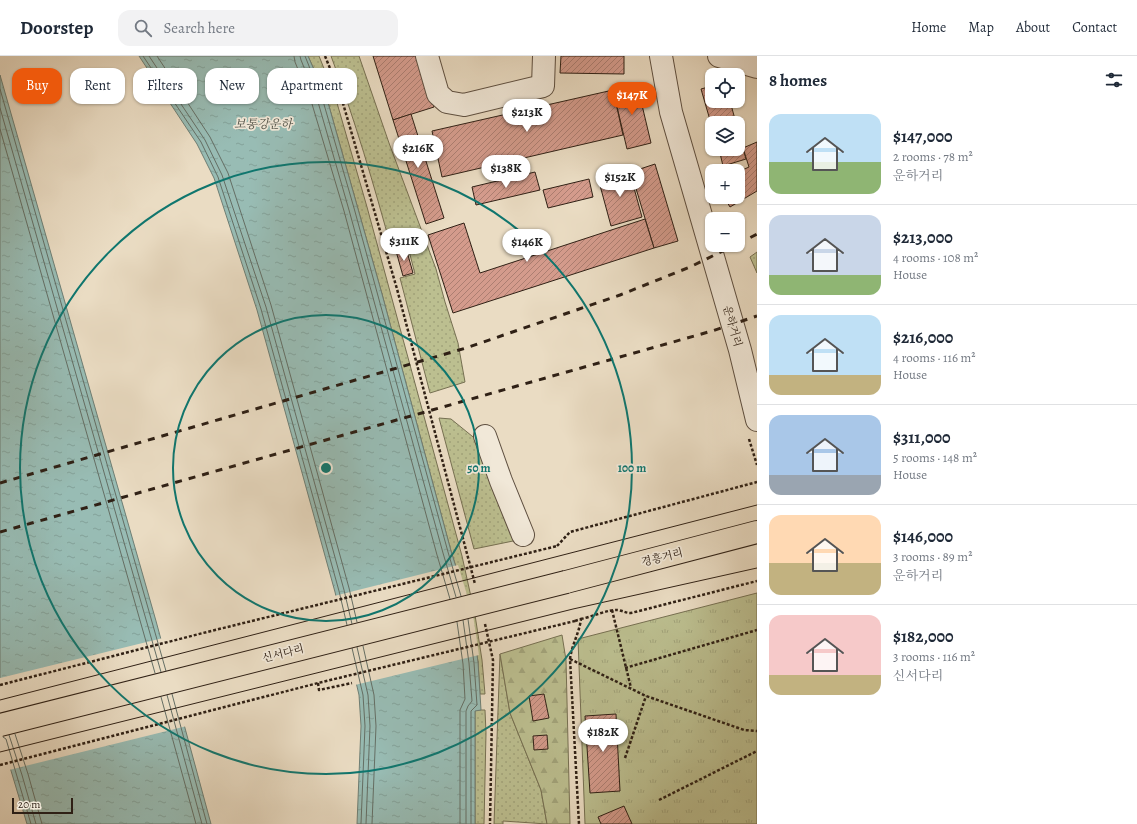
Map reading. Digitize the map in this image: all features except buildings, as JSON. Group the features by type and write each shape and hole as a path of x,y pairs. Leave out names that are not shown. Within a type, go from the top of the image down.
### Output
{"main road":[{"name":"경흥거리","path":"566,582 757,532"},
{"name":"신서다리","path":"0,725 566,582"}],"street":[{"path":"427,56 438,94 447,102 464,105 543,86 544,56"},
{"name":"운하거리","path":"662,56 671,112 740,350 757,420"},
{"path":"720,56 757,67"},
{"path":"485,436 500,481 523,535"}],"path":[{"path":"325,56 340,93 397,289 476,587"},
{"path":"0,685 206,632 558,546 570,532 757,482"},
{"path":"0,765 318,684 581,620 612,610 631,613 757,581"},
{"path":"612,610 631,688"},
{"path":"579,824 570,659 572,647 580,630 581,620"},
{"path":"484,623 493,660 490,824"},
{"path":"625,668 757,630"},
{"path":"570,659 646,696 744,730 757,731"},
{"path":"318,684 319,690 352,683"},
{"path":"625,758 646,696"},
{"path":"659,800 757,750"}],"green space":[{"path":"308,56 319,56 324,68 313,68"},
{"path":"331,56 359,56 389,143 436,269 458,343 465,382 430,393 400,278 415,274 408,247 392,251 364,153 348,104 357,104 357,68 335,68"},
{"path":"328,104 337,104 367,207 462,556 475,615 482,660 485,694 480,694 478,662 471,615 451,551 382,294"},
{"path":"757,252 757,273 750,257"},
{"path":"439,418 451,419 483,445 518,540 474,549"},
{"path":"757,593 757,824 585,824 578,639"},
{"path":"562,635 566,660 570,824 547,824 541,790 510,713 500,654"},
{"path":"500,654 510,713 541,790 547,824 503,821 503,824 494,824"},
{"path":"475,710 485,710 486,733 484,824 475,824"}],"water":[{"name":"보통강운하","path":"139,56 308,56 313,68 267,68 267,104 328,104 382,294 451,551 471,615 478,662 481,710 475,711 475,824 357,824 361,726 359,695 335,592 257,310 214,178 197,144 171,104 197,104 197,68 147,68"},
{"path":"0,75 156,621 211,824 27,824 0,734"}],"pier":[{"path":"458,565 473,615 479,655 355,685 334,596"},
{"path":"163,638 187,726 9,770 0,741 0,678"}],"tram line":[{"path":"0,700 757,505"},
{"path":"0,752 573,609 757,568"}],"railway":[{"path":"745,240 757,234"},
{"path":"0,483 466,348 620,295 690,267 721,252"},
{"path":"0,532 712,331 757,316"}]}
